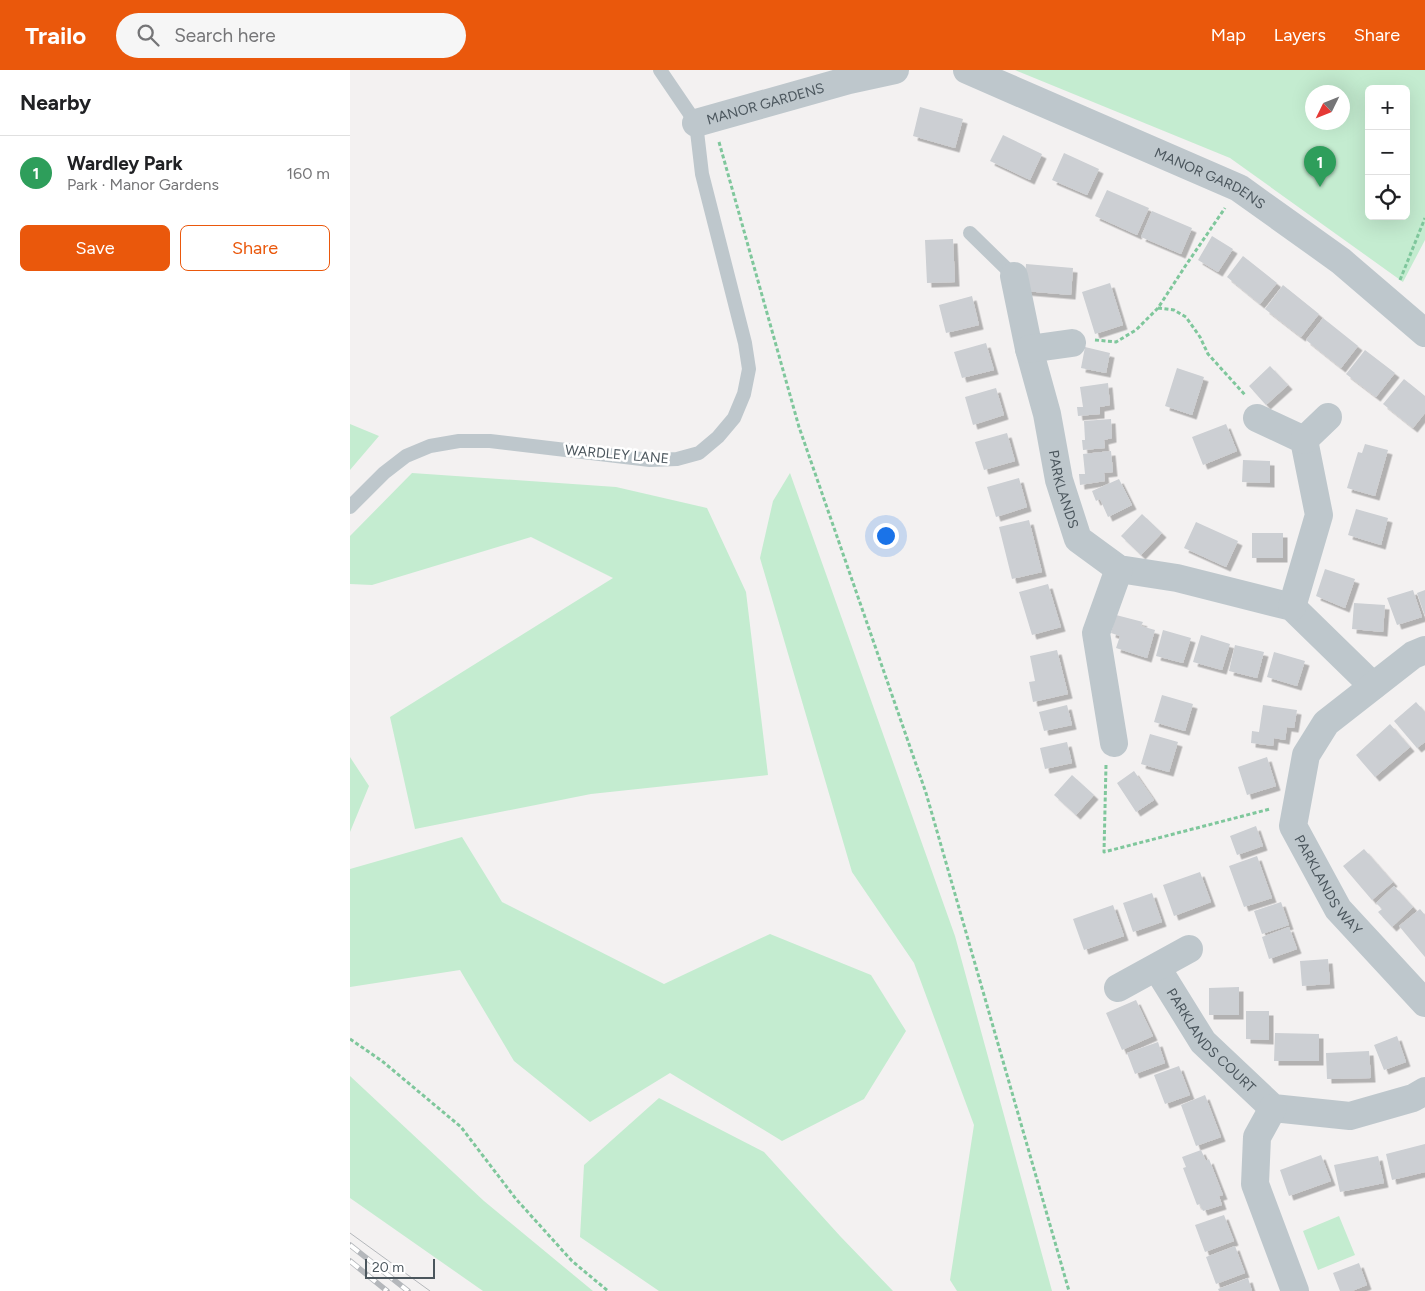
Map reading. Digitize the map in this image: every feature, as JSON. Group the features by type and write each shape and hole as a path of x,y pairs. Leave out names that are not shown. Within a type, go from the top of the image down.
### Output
{"street":[{"name":"MANOR GARDENS","path":"713,118 813,91 848,75 895,70"},
{"name":"MANOR GARDENS","path":"966,70 1239,188 1341,261 1425,333"},
{"name":"PARKLANDS","path":"1014,276 1029,349 1047,414 1060,480 1078,539 1119,569 1177,578 1292,606"},
{"path":"1029,349 1072,343"},
{"path":"1304,440 1328,417"},
{"path":"1257,418 1304,440"},
{"path":"1304,440 1319,515 1292,606 1373,686"},
{"path":"1114,743 1096,634 1119,569"},
{"name":"PARKLANDS WAY","path":"1425,650 1413,655 1326,723 1306,755 1293,826 1338,909 1425,1003"},
{"path":"1118,988 1189,949"},
{"name":"PARKLANDS COURT","path":"1157,968 1203,1042 1273,1108"},
{"path":"1296,1291 1255,1184 1257,1137 1273,1108 1350,1116 1413,1098 1425,1091"}],"lane":[{"name":"WARDLEY LANE","path":"350,507 384,473 406,456 430,446 459,441 490,441 650,460 677,459 699,453 718,437 734,418 744,394 749,369 745,343 702,174 713,118 660,70"},
{"path":"970,233 1014,276"}],"path":[{"path":"713,118 799,427 926,793 1069,1291"},
{"path":"1072,343 1089,340 1116,342 1136,330 1158,308 1239,188"},
{"path":"1390,303 1425,218"},
{"path":"1158,308 1174,310 1186,317 1208,354 1251,401 1257,418"},
{"path":"1114,743 1106,760 1104,852 1297,802"},
{"path":"350,1040 382,1061 461,1127 516,1198 572,1261 608,1291"}],"green space":[{"path":"1015,70 1425,70 1425,240 1403,282 1230,158"},
{"path":"350,424 379,436 350,470"},
{"path":"412,473 616,487 707,508 746,592 768,775 591,794 415,829 390,717 613,578 531,537 372,585 350,584 350,536"},
{"path":"790,473 955,936 1052,1291 957,1291 950,1280 974,1125 914,963 852,872 760,558 773,501"},
{"path":"350,757 369,786 350,832"},
{"path":"462,837 502,902 664,984 770,934 871,975 906,1031 864,1099 782,1141 670,1073 590,1122 514,1061 460,970 350,987 350,869"},
{"path":"350,1076 484,1201 593,1291 483,1291 350,1198"},
{"path":"659,1098 764,1152 893,1291 659,1291 580,1237 584,1165"},
{"path":"1339,1216 1355,1255 1318,1270 1303,1231"}],"building":[{"path":"920,107 963,119 955,148 913,136"},
{"path":"1003,135 1042,154 1030,180 990,161"},
{"path":"1064,153 1099,169 1087,195 1052,180"},
{"path":"1107,190 1149,208 1137,235 1095,216"},
{"path":"1152,211 1192,228 1181,254 1141,237"},
{"path":"1212,236 1233,249 1218,272 1198,260"},
{"path":"953,239 955,282 927,283 925,240"},
{"path":"1243,256 1277,283 1260,304 1227,277"},
{"path":"1026,264 1073,268 1071,295 1024,291"},
{"path":"1110,283 1123,325 1095,334 1082,292"},
{"path":"1283,285 1319,314 1301,337 1265,309"},
{"path":"972,296 979,325 946,333 939,305"},
{"path":"1323,318 1358,346 1341,368 1306,340"},
{"path":"986,343 994,370 962,378 954,352"},
{"path":"1085,347 1110,353 1106,373 1081,368"},
{"path":"1365,350 1395,373 1376,397 1346,374"},
{"path":"1270,366 1288,385 1266,405 1249,386"},
{"path":"1177,368 1204,377 1192,415 1165,406"},
{"path":"1404,379 1425,396 1425,413 1413,428 1383,404"},
{"path":"1108,383 1110,405 1100,407 1100,414 1078,416 1077,407 1083,407 1080,387"},
{"path":"996,388 1004,415 973,425 965,397"},
{"path":"1111,419 1112,438 1104,440 1105,448 1083,450 1082,440 1085,440 1084,421"},
{"path":"1226,424 1237,451 1203,465 1192,437"},
{"path":"1007,433 1015,461 984,470 975,442"},
{"path":"1365,444 1388,450 1375,496 1347,488 1358,452 1362,453"},
{"path":"1111,451 1113,472 1104,473 1105,481 1080,485 1079,474 1085,474 1083,454"},
{"path":"1243,460 1270,461 1270,483 1242,482"},
{"path":"1019,478 1027,507 996,517 987,487"},
{"path":"1119,479 1132,505 1108,517 1100,499 1096,501 1092,491"},
{"path":"1356,509 1388,518 1381,545 1348,535"},
{"path":"1142,514 1162,533 1141,555 1121,536"},
{"path":"1029,520 1042,572 1012,579 999,527"},
{"path":"1196,522 1238,541 1226,567 1184,548"},
{"path":"1252,533 1283,533 1283,558 1252,558"},
{"path":"1325,569 1355,579 1345,608 1316,596"},
{"path":"1048,584 1061,627 1032,635 1019,592"},
{"path":"1413,590 1422,617 1397,625 1387,598"},
{"path":"1425,590 1425,616 1417,593"},
{"path":"1354,603 1385,605 1383,632 1352,629"},
{"path":"1116,615 1143,622 1141,626 1155,630 1147,658 1116,648 1120,636 1111,633"},
{"path":"1163,630 1191,638 1183,663 1156,656"},
{"path":"1201,635 1230,644 1222,670 1193,662"},
{"path":"1235,645 1264,652 1257,678 1229,671"},
{"path":"1057,650 1068,694 1033,702 1029,682 1035,681 1030,656"},
{"path":"1274,652 1305,661 1297,686 1267,677"},
{"path":"1162,695 1193,704 1185,731 1154,722"},
{"path":"1416,702 1425,712 1425,742 1417,748 1394,721"},
{"path":"1067,705 1072,725 1044,731 1039,712"},
{"path":"1263,705 1297,710 1294,728 1287,727 1285,740 1274,738 1273,746 1251,743 1252,731 1259,732"},
{"path":"1390,724 1410,747 1375,777 1356,755"},
{"path":"1150,734 1178,742 1169,772 1141,764"},
{"path":"1067,742 1072,763 1045,769 1040,748"},
{"path":"1267,757 1276,786 1247,795 1238,767"},
{"path":"1134,771 1154,800 1136,812 1117,783"},
{"path":"1072,775 1094,795 1076,815 1054,795"},
{"path":"1256,826 1263,846 1237,855 1230,836"},
{"path":"1364,849 1393,882 1372,900 1343,866"},
{"path":"1257,856 1272,898 1244,907 1229,866"},
{"path":"1200,872 1211,902 1174,916 1163,885"},
{"path":"1394,886 1413,907 1392,927 1378,912 1382,909 1376,903"},
{"path":"1152,893 1162,922 1133,932 1123,903"},
{"path":"1281,902 1289,925 1262,934 1254,911"},
{"path":"1113,905 1124,936 1084,950 1073,919"},
{"path":"1420,909 1425,915 1425,957 1399,926"},
{"path":"1289,927 1297,949 1269,959 1262,937"},
{"path":"1328,959 1330,984 1302,986 1300,961"},
{"path":"1239,987 1239,1015 1209,1015 1209,988"},
{"path":"1136,1000 1153,1036 1122,1050 1106,1013"},
{"path":"1246,1011 1269,1011 1269,1040 1246,1039"},
{"path":"1275,1033 1319,1034 1319,1061 1274,1061"},
{"path":"1397,1036 1406,1062 1384,1070 1374,1045"},
{"path":"1158,1042 1165,1063 1135,1074 1127,1053"},
{"path":"1369,1051 1371,1078 1327,1079 1326,1053"},
{"path":"1179,1066 1190,1095 1165,1104 1154,1075"},
{"path":"1205,1095 1221,1137 1196,1146 1181,1105"},
{"path":"1425,1144 1425,1172 1392,1180 1386,1154"},
{"path":"1201,1150 1206,1161 1209,1159 1223,1195 1219,1196 1222,1205 1203,1211 1200,1204 1197,1205 1183,1168 1186,1167 1182,1157"},
{"path":"1321,1155 1331,1181 1289,1196 1280,1170"},
{"path":"1378,1156 1384,1183 1340,1192 1334,1165"},
{"path":"1224,1215 1234,1241 1205,1252 1195,1225"},
{"path":"1235,1246 1245,1273 1216,1284 1206,1257"},
{"path":"1359,1263 1367,1285 1352,1291 1340,1291 1333,1273"},
{"path":"1248,1278 1252,1291 1219,1291 1218,1289"}],"tram line":[{"path":"350,1233 430,1291"}],"railway":[{"path":"350,1245 408,1291"},
{"path":"350,1261 387,1291"}],"place":[{"name":"Wardley Park","path":"1320,187"}]}
